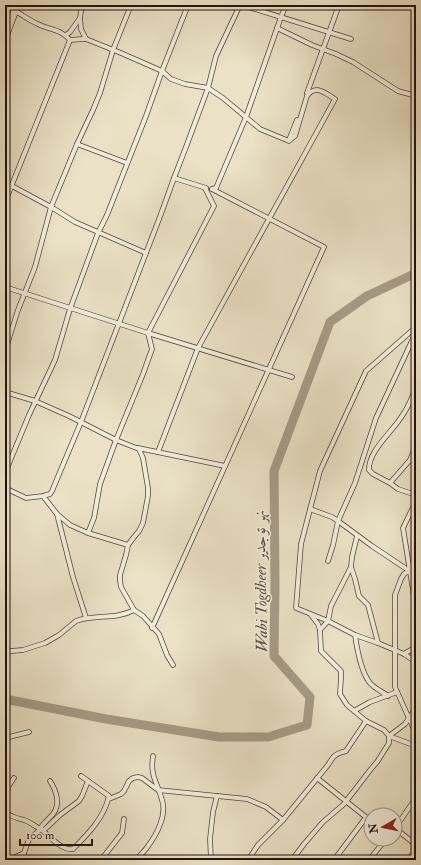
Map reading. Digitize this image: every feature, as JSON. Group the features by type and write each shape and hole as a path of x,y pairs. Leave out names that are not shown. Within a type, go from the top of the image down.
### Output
{"highway":[{"path":"5,37 16,8"}],"street":[{"path":"82,5 80,18 81,29 86,40"},
{"path":"5,351 18,310 35,267 51,207 100,93 113,50 131,5"},
{"path":"5,472 35,401 55,360 70,309 98,233 107,215 188,5"},
{"path":"5,488 26,498 43,496 50,494 52,491 81,422 146,254 208,88 216,56 241,5 351,39"},
{"path":"212,189 216,188 246,117 286,5"},
{"path":"289,140 339,5"},
{"path":"16,8 39,25 66,35 70,40"},
{"path":"66,35 80,18"},
{"path":"277,28 353,62 398,91 416,96"},
{"path":"70,40 82,38 162,71 171,79 185,84 208,88 223,98 260,129 289,140"},
{"path":"5,202 70,40"},
{"path":"158,452 198,348 335,99 320,90 315,89 310,91 307,96 295,136 289,140"},
{"path":"77,144 127,163"},
{"path":"152,628 324,247 212,189 174,178"},
{"path":"5,183 51,207 75,222 146,254"},
{"path":"88,533 94,518 100,484 152,349 148,333 214,206 205,188"},
{"path":"5,287 70,309 292,377"},
{"path":"416,327 366,371 320,471 301,544 296,608 328,621 355,635 404,654 416,662"},
{"path":"328,561 338,521 355,483 376,418 416,333"},
{"path":"411,343 416,347"},
{"path":"416,388 402,416 381,442 373,455 369,466 369,470 373,474 398,489 416,495"},
{"path":"5,392 35,401 69,416 116,440 138,448 225,466"},
{"path":"390,483 410,460 416,445"},
{"path":"138,448 143,458 148,488 143,523 139,531 128,545 120,575 120,581 121,587 134,610 143,616 152,628 159,634 167,655 173,665"},
{"path":"43,496 57,514 70,525 88,533 128,545"},
{"path":"416,501 403,528 416,609"},
{"path":"310,509 332,517 357,536 416,574"},
{"path":"57,514 73,577 86,618"},
{"path":"320,630 328,621 331,606 351,567 357,536"},
{"path":"416,558 409,570 401,579 395,595 395,687 416,734"},
{"path":"351,567 359,596 368,605 378,643"},
{"path":"5,650 11,652 23,650 45,643 76,621 86,618 127,614 134,610"},
{"path":"311,614 320,630 321,651 341,671 340,694 347,705 366,721 384,730 389,736 416,746"},
{"path":"355,635 358,653 370,684 388,696"},
{"path":"404,654 416,647"},
{"path":"354,711 370,702 397,692"},
{"path":"389,736 405,724 416,708"},
{"path":"248,860 258,845 283,820 336,753 346,751 366,721"},
{"path":"5,738 29,732"},
{"path":"292,860 323,822 346,801 381,757 389,743 389,736"},
{"path":"137,860 148,847 159,827 163,815 163,801 152,773 151,765 153,756"},
{"path":"5,812 20,820 26,820 62,847 69,850 73,849 87,835 101,817 109,796 81,776"},
{"path":"5,805 8,787 14,778"},
{"path":"108,799 122,794 132,778 142,778 158,790 248,799 266,807 283,820"},
{"path":"317,778 363,813"},
{"path":"41,830 42,825 55,811 57,804 55,790 50,781"},
{"path":"25,860 24,853 29,839 79,801 88,781"},
{"path":"211,860 210,839 217,796"},
{"path":"403,817 416,798"},
{"path":"101,860 122,833 124,820"},
{"path":"334,860 354,832 363,823"},
{"path":"403,834 416,845"},
{"path":"369,860 380,847"},
{"path":"408,860 416,849"},
{"path":"9,860 24,853"}],"waterway":[{"name":"Wabi Togdheer نهر توجدير","path":"5,699 106,719 219,737 268,737 307,725 310,697 274,656 274,471 330,322 367,296 416,273"}]}
